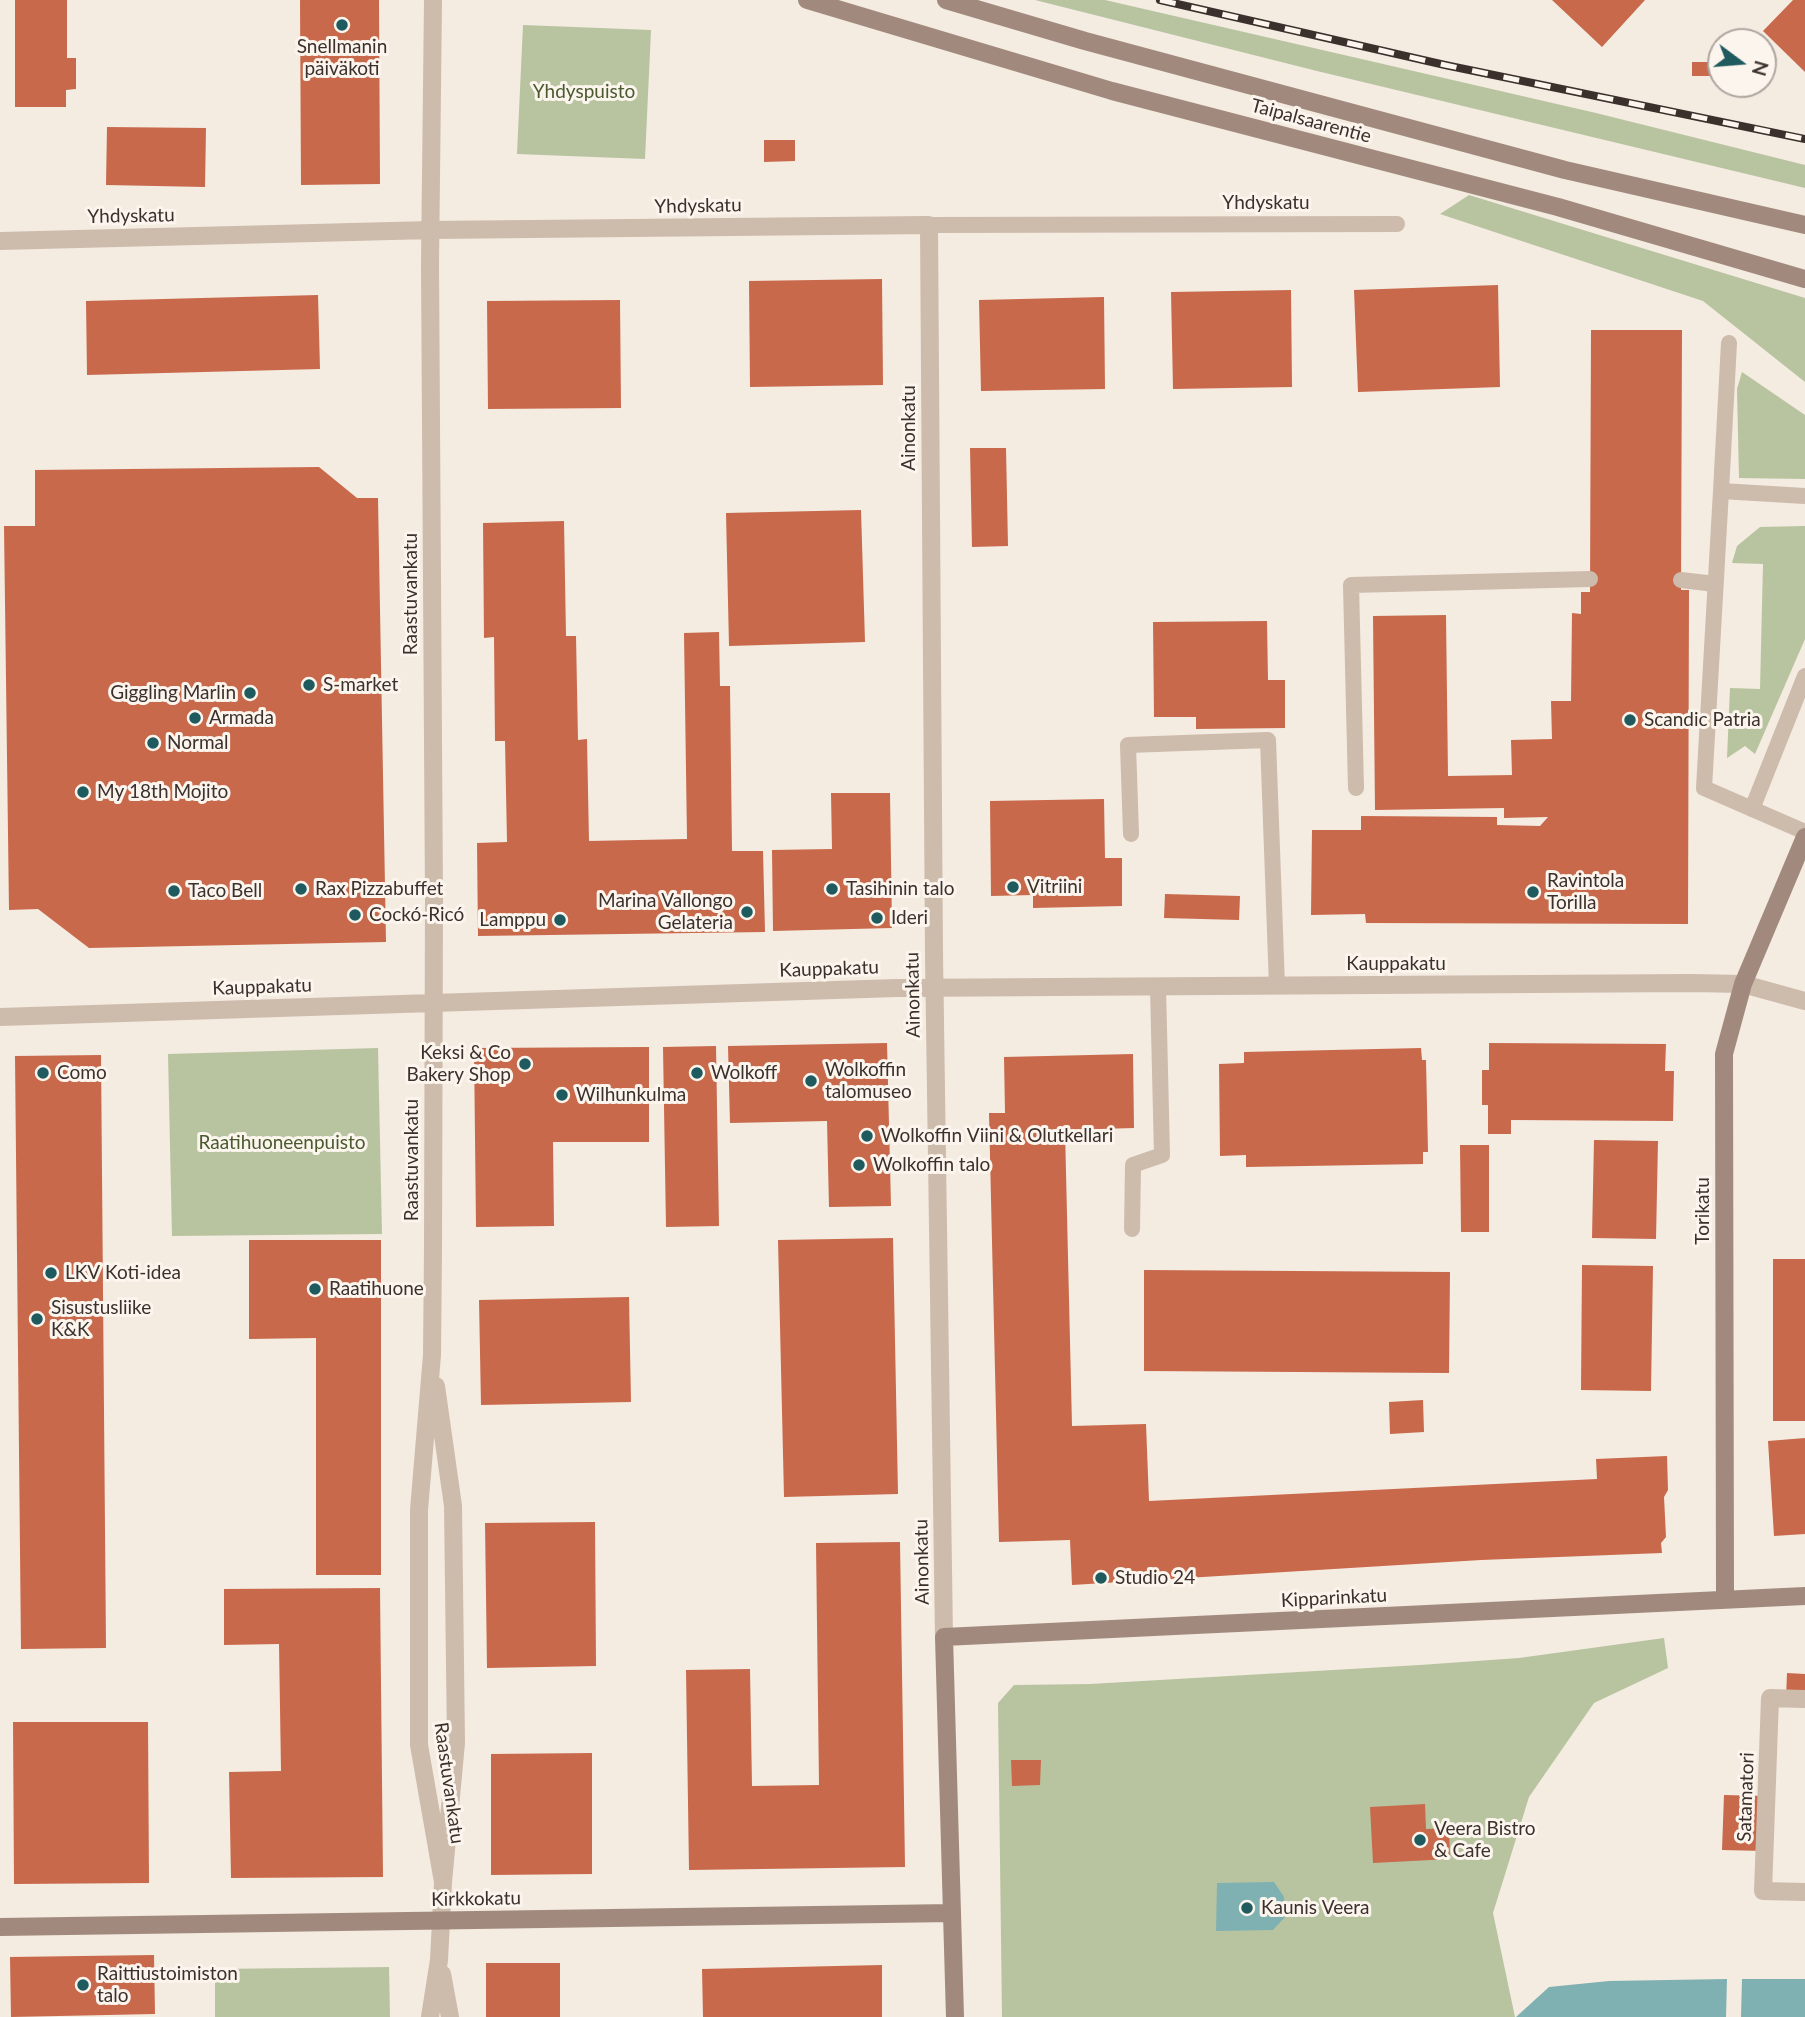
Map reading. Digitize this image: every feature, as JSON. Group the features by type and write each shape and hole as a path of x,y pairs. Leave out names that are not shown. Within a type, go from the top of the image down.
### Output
{"street":[{"name":"Raastuvankatu","path":"433,0 432,1355 419,1510 419,1745 443,1882"},
{"name":"Taipalsaarentie","path":"807,0 1112,91 1558,207 1805,279"},
{"name":"Taipalsaarentie","path":"946,0 1085,41 1565,170 1805,225"},
{"name":"Yhdyskatu","path":"0,241 431,230 929,225"},
{"name":"Ainonkatu","path":"929,225 934,988 944,1637 955,2017"},
{"name":"Torikatu","path":"1726,1600 1724,1054 1743,984 1805,834"},
{"name":"Kauppakatu","path":"0,1017 934,988 1743,984 1805,1001"},
{"name":"Raastuvankatu","path":"430,2017 439,1960 443,1882 456,1743 453,1506 432,1355"},
{"name":"Kipparinkatu","path":"944,1637 1805,1596"},
{"name":"Satamatori","path":"1805,1699 1770,1698 1763,1891 1805,1892"},
{"name":"Kirkkokatu","path":"0,1927 952,1913"},
{"name":"Raastuvankatu","path":"439,1960 450,2017"}],"lane":[{"name":"Yhdyskatu","path":"929,225 1397,224"},
{"path":"1728,343 1704,788 1805,834"},
{"path":"1721,491 1805,496"},
{"path":"1356,788 1351,585 1590,579"},
{"path":"1681,580 1716,584"},
{"path":"1752,809 1805,676"},
{"path":"1131,834 1128,745 1268,740 1277,986"},
{"path":"1132,1229 1133,1165 1162,1155 1158,987"}],"green space":[{"path":"1035,0 1105,0 1596,113 1805,165 1805,188 1317,71"},
{"name":"Yhdyspuisto","path":"523,25 651,30 645,159 517,154"},
{"path":"1469,195 1805,298 1805,382 1703,301 1440,214"},
{"path":"1742,372 1805,415 1805,479 1739,478 1737,389"},
{"path":"1805,526 1805,639 1755,754 1745,746 1727,758 1730,688 1760,689 1763,564 1732,563 1737,546 1760,527"},
{"name":"Raatihuoneenpuisto","path":"378,1048 382,1234 172,1236 168,1054"},
{"path":"1664,1638 1668,1668 1594,1703 1529,1797 1493,1913 1515,2017 1002,2017 998,1703 1014,1685 1090,1684 1519,1658"},
{"path":"389,1967 390,2017 215,2017 215,1969"}],"water":[{"path":"1274,1882 1284,1897 1285,1917 1273,1930 1216,1931 1217,1883"},
{"path":"1805,1979 1805,2017 1516,2017 1549,1987 1609,1981"}],"pier":[{"path":"1727,1979 1742,1979 1741,2017 1726,2017"}],"building":[{"path":"15,0 67,0 67,58 76,58 76,89 66,90 66,107 15,107"},
{"path":"300,0 379,0 380,184 301,185"},
{"path":"1552,0 1645,0 1602,47"},
{"path":"1793,0 1805,0 1805,72 1777,45 1777,28 1766,28"},
{"path":"1692,62 1707,62 1707,76 1692,76"},
{"path":"107,127 206,128 205,187 106,185"},
{"path":"764,140 795,140 795,161 764,162"},
{"path":"882,279 883,385 750,387 749,281"},
{"path":"1498,285 1500,387 1358,392 1354,290"},
{"path":"1291,290 1292,387 1173,389 1171,292"},
{"path":"318,295 320,369 87,375 86,301"},
{"path":"1104,297 1105,389 981,391 979,300"},
{"path":"620,300 621,408 488,409 487,301"},
{"name":"Scandic Patria","path":"1591,330 1682,330 1681,590 1689,590 1688,924 1366,923 1365,914 1311,915 1312,830 1361,830 1361,816 1497,817 1497,825 1540,826 1548,817 1504,818 1504,808 1375,810 1373,616 1446,615 1448,776 1512,775 1511,740 1552,739 1551,701 1571,701 1572,613 1581,614 1581,592 1590,592"},
{"path":"970,448 1006,448 1008,546 972,547"},
{"name":"Armada","path":"319,467 357,498 378,498 386,942 89,948 38,909 9,910 4,526 35,526 35,470"},
{"path":"861,510 865,642 729,646 726,513"},
{"path":"564,521 566,636 576,636 578,740 587,739 589,841 687,839 684,633 719,632 720,686 730,686 732,851 763,851 765,932 478,936 477,843 507,842 505,741 495,741 494,637 484,638 483,523"},
{"path":"1267,621 1268,680 1285,680 1285,728 1196,729 1196,717 1154,717 1153,622"},
{"name":"Tasihinin talo","path":"831,793 890,793 892,928 773,931 772,850 832,849"},
{"path":"1104,799 1105,858 1122,858 1122,906 1033,908 1033,895 991,896 990,801"},
{"path":"1165,894 1240,896 1239,920 1164,918"},
{"name":"Wolkoffin talo","path":"887,1043 891,1206 829,1207 827,1121 730,1123 728,1046"},
{"path":"1489,1043 1666,1044 1665,1071 1674,1071 1673,1121 1511,1120 1511,1134 1488,1134 1488,1105 1482,1105 1482,1070 1489,1070"},
{"path":"716,1046 719,1226 666,1227 663,1047"},
{"name":"Wilhunkulma","path":"649,1047 649,1142 553,1142 554,1226 476,1227 474,1048"},
{"path":"1421,1048 1422,1060 1426,1060 1428,1152 1423,1152 1423,1164 1246,1167 1246,1155 1220,1156 1219,1064 1244,1063 1244,1052"},
{"path":"1133,1054 1134,1128 1065,1130 1072,1426 1146,1424 1149,1501 1597,1479 1596,1459 1667,1456 1668,1490 1664,1497 1666,1537 1661,1543 1662,1553 1481,1560 1072,1585 1070,1540 999,1542 989,1113 1005,1113 1004,1057"},
{"path":"101,1055 106,1648 21,1649 15,1056"},
{"path":"1594,1140 1658,1141 1656,1239 1592,1238"},
{"path":"1460,1145 1489,1145 1489,1232 1461,1232"},
{"path":"893,1238 898,1494 784,1497 778,1240"},
{"name":"Raatihuone","path":"249,1240 381,1240 381,1575 316,1575 316,1338 249,1339"},
{"path":"1773,1259 1805,1259 1805,1421 1773,1421"},
{"path":"1582,1265 1653,1266 1651,1391 1581,1390"},
{"path":"1144,1270 1450,1272 1449,1373 1144,1371"},
{"path":"629,1297 631,1402 481,1405 479,1300"},
{"path":"1423,1400 1424,1432 1390,1434 1389,1402"},
{"path":"1805,1438 1805,1534 1774,1536 1768,1441"},
{"path":"595,1522 596,1666 487,1668 485,1523"},
{"path":"900,1542 905,1867 689,1870 686,1670 750,1669 752,1786 819,1785 816,1543"},
{"path":"380,1588 383,1877 231,1878 229,1772 281,1771 279,1644 224,1645 224,1589"},
{"path":"1787,1673 1805,1674 1805,1699 1786,1698"},
{"path":"13,1722 148,1722 149,1883 14,1884"},
{"path":"592,1753 592,1874 491,1875 491,1754"},
{"path":"1011,1760 1041,1760 1040,1785 1012,1786"},
{"path":"1724,1795 1766,1796 1765,1851 1722,1850"},
{"path":"1425,1804 1426,1829 1449,1828 1450,1859 1373,1863 1370,1807"},
{"name":"Raittiustoimiston talo","path":"154,1955 155,2014 11,2017 10,1957"},
{"path":"486,1963 560,1963 560,2017 486,2017"},
{"path":"882,1965 882,2017 703,2017 702,1969"}],"railway":[{"path":"1160,0 1445,65 1805,139"}],"place":[{"name":"Snellmanin päiväkoti","path":"342,25"},
{"name":"S-market","path":"309,685"},
{"name":"Giggling Marlin","path":"250,693"},
{"name":"Armada","path":"195,718"},
{"name":"Scandic Patria","path":"1630,720"},
{"name":"Normal","path":"153,743"},
{"name":"My 18th Mojito","path":"83,792"},
{"name":"Vitriini","path":"1013,887"},
{"name":"Rax Pizzabuffet","path":"301,889"},
{"name":"Tasihinin talo","path":"832,889"},
{"name":"Taco Bell","path":"174,891"},
{"name":"Ravintola Torilla","path":"1533,892"},
{"name":"Marina Vallongo Gelateria","path":"747,912"},
{"name":"Cockó-Ricó","path":"355,915"},
{"name":"Ideri","path":"877,918"},
{"name":"Lamppu","path":"560,920"},
{"name":"Keksi & Co Bakery Shop","path":"525,1064"},
{"name":"Como","path":"43,1073"},
{"name":"Wolkoff","path":"697,1073"},
{"name":"Wolkoffin talomuseo","path":"811,1081"},
{"name":"Wilhunkulma","path":"562,1095"},
{"name":"Wolkoffin Viini & Olutkellari","path":"867,1136"},
{"name":"Wolkoffin talo","path":"859,1165"},
{"name":"LKV Koti-idea","path":"51,1273"},
{"name":"Raatihuone","path":"315,1289"},
{"name":"Sisustusliike K&K","path":"37,1319"},
{"name":"Studio 24","path":"1101,1578"},
{"name":"Veera Bistro & Cafe","path":"1420,1840"},
{"name":"Kaunis Veera","path":"1247,1908"},
{"name":"Raittiustoimiston talo","path":"83,1985"}]}
